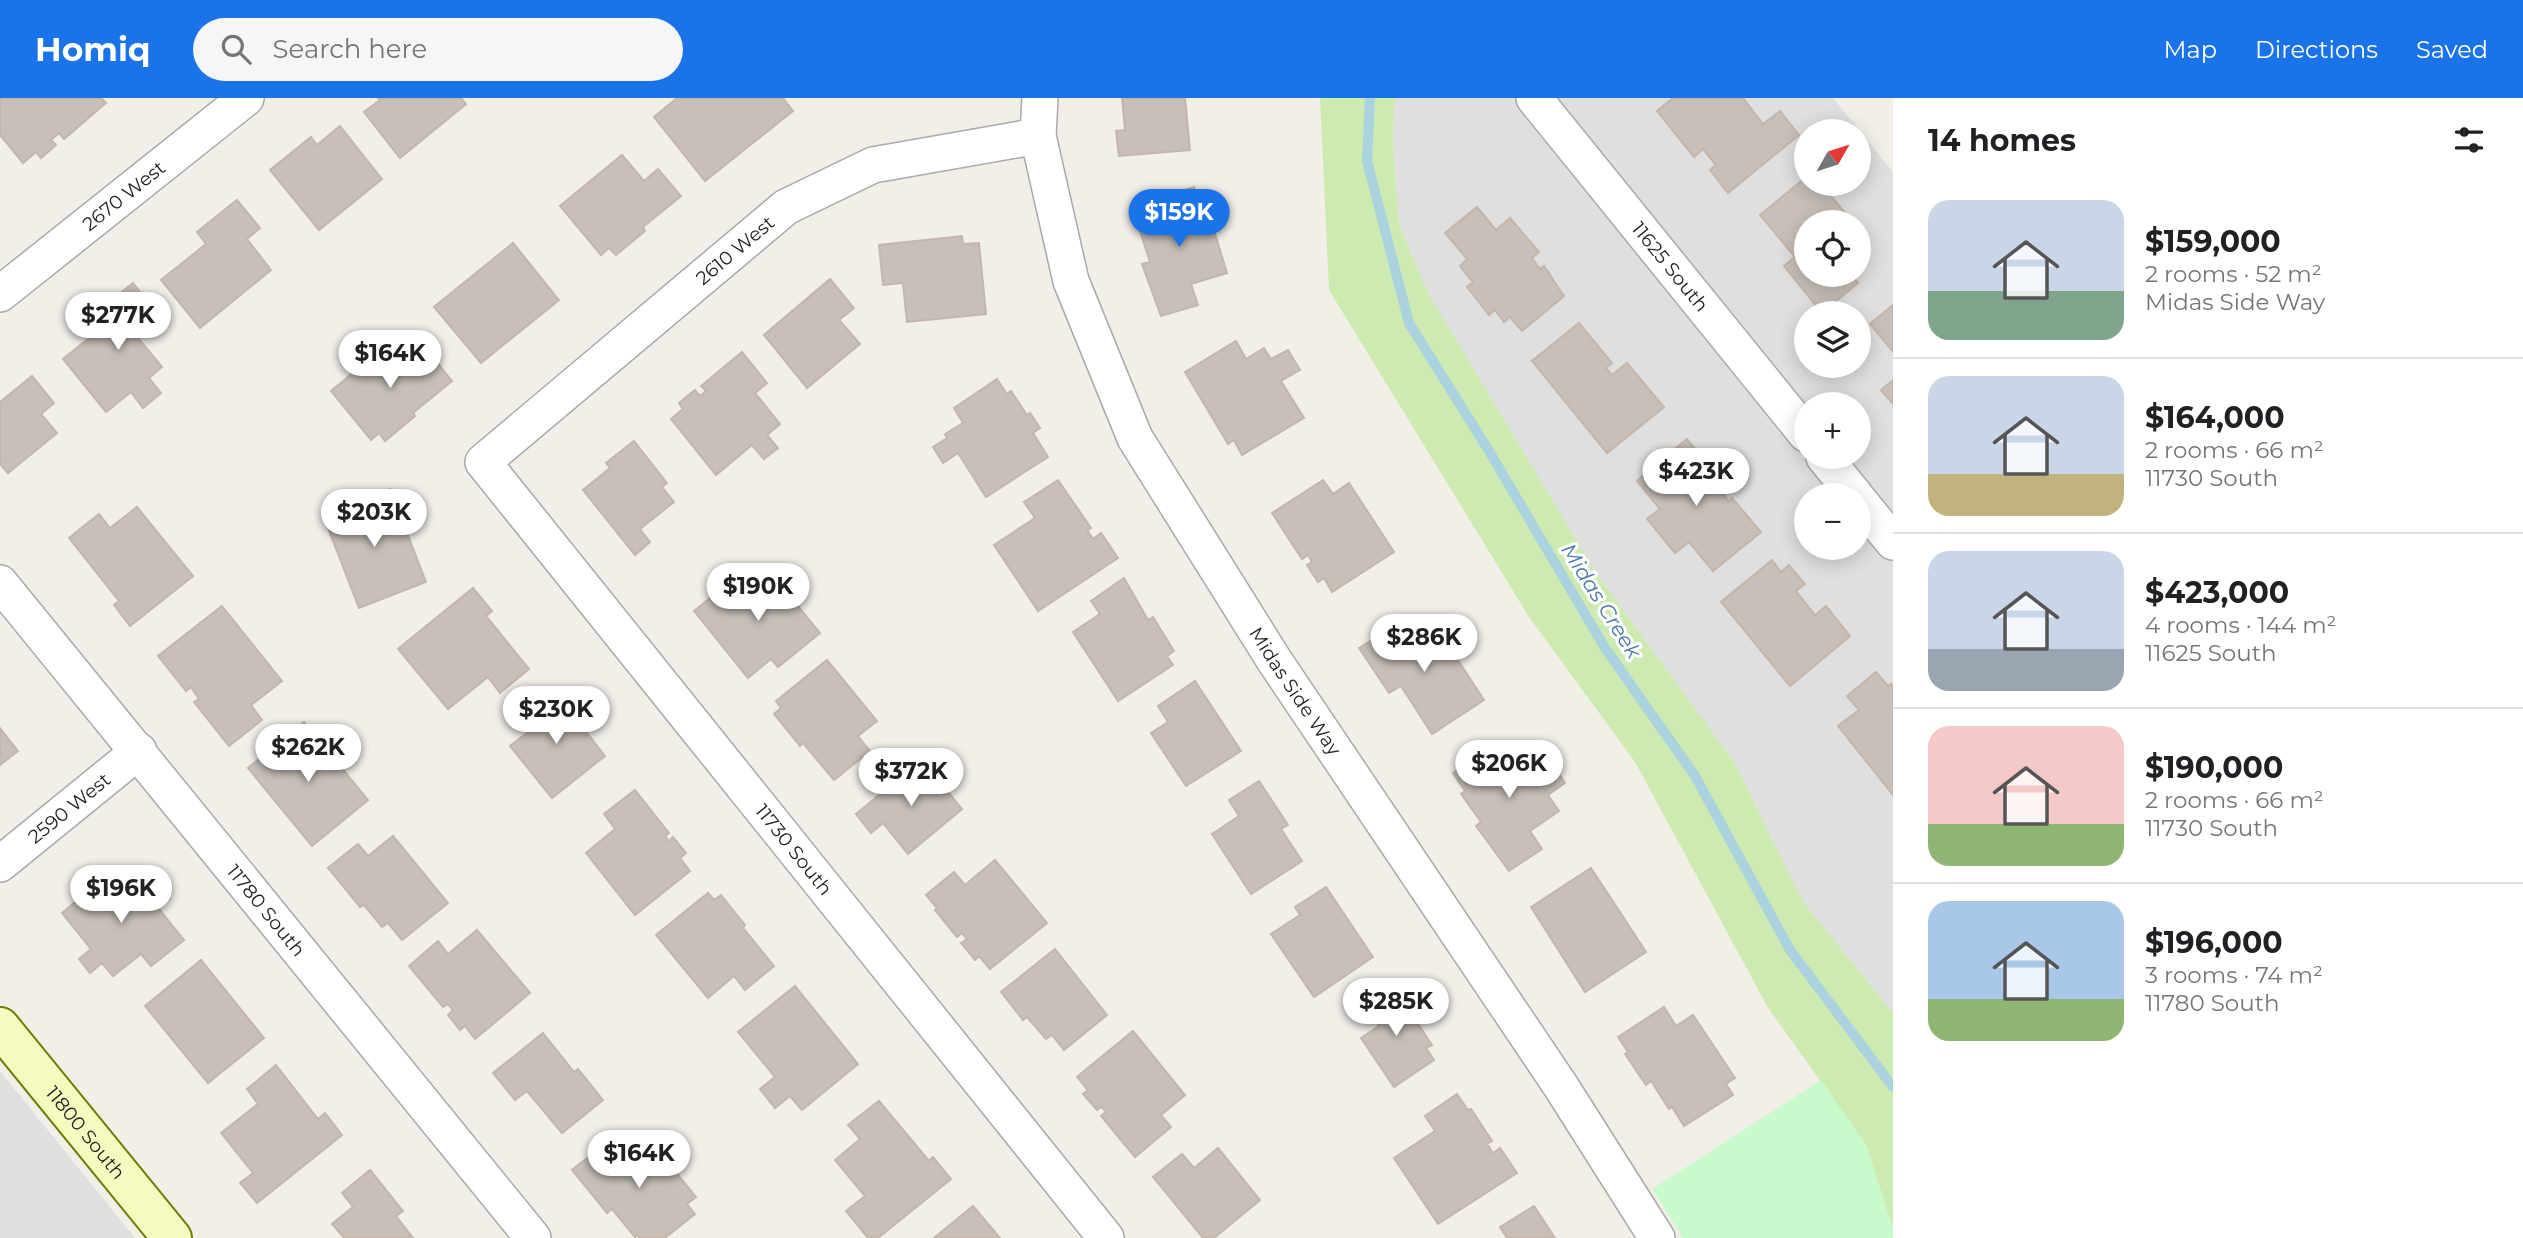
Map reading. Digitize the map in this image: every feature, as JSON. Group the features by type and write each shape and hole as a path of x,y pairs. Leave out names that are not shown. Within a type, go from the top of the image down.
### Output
{"main road":[{"name":"11800 South","path":"0,1027 172,1238"}],"street":[{"name":"2670 West","path":"0,294 246,98"},
{"name":"Midas Side Way","path":"1040,98 1038,136 1071,281 1135,438 1274,660 1562,1088 1657,1238"},
{"name":"11625 South","path":"1534,98 1794,419"},
{"name":"2610 West","path":"482,462 786,207 873,165 1038,136"},
{"name":"11730 South","path":"482,462 1106,1238"},
{"path":"1834,469 1845,483"},
{"path":"1871,514 1893,542"},
{"name":"11780 South","path":"0,583 533,1238"},
{"name":"2590 West","path":"0,864 139,751"}],"shaded area":[{"path":"1395,98 1833,98 1850,119 1794,119 1794,196 1871,196 1871,145 1893,172 1893,1013 1804,903 1734,762 1596,573 1428,293 1401,229 1393,138"},
{"path":"0,1071 80,1170 135,1238 0,1238"}],"green space":[{"path":"1320,98 1395,98 1393,139 1398,215 1401,229 1428,293 1596,573 1734,762 1804,903 1893,1013 1893,1229 1866,1145 1767,1006 1635,762 1529,617 1329,290"},
{"path":"1821,1080 1866,1145 1893,1229 1893,1238 1683,1238 1652,1189"}],"building":[{"path":"0,98 101,98 106,103 64,139 59,133 51,140 56,145 41,158 36,152 23,163 0,135"},
{"path":"378,98 461,98 466,104 400,158 364,112 380,100"},
{"path":"677,98 783,98 793,111 705,181 654,117"},
{"path":"1122,98 1185,98 1190,150 1119,156 1116,131 1125,130"},
{"path":"1673,98 1743,98 1763,124 1780,111 1794,129 1794,139 1728,193 1710,170 1716,165 1703,149 1694,157 1657,111"},
{"path":"340,126 382,179 319,230 270,170 311,137 317,145"},
{"path":"622,155 644,181 658,169 681,196 643,227 645,231 616,255 609,248 601,255 560,206"},
{"path":"1194,187 1199,203 1205,201 1227,273 1191,284 1198,305 1161,316 1142,264 1150,262 1140,231 1143,230 1136,205"},
{"path":"1794,187 1794,196 1831,196 1843,210 1794,210 1794,256 1760,215"},
{"path":"237,200 260,228 247,239 271,270 200,328 161,280 206,244 197,232"},
{"path":"1477,207 1496,230 1510,218 1539,252 1532,258 1540,269 1544,266 1564,296 1522,331 1510,317 1504,322 1495,310 1489,315 1467,287 1473,282 1460,266 1467,259 1445,233"},
{"path":"962,236 963,244 979,243 986,314 907,322 903,283 883,285 879,245"},
{"path":"513,243 559,300 481,363 434,307"},
{"path":"1794,258 1794,278 1784,266"},
{"path":"830,279 854,308 839,320 860,344 807,388 764,335"},
{"path":"133,283 161,319 138,338 162,367 149,378 161,393 143,408 131,392 106,412 63,359 98,331 88,319"},
{"path":"1801,287 1853,287 1836,301 1812,301"},
{"path":"1893,305 1893,352 1871,325"},
{"path":"1579,323 1612,363 1606,368 1612,375 1627,363 1664,407 1607,453 1532,361"},
{"path":"393,340 412,364 428,351 452,381 413,413 415,416 385,441 379,433 371,440 331,391"},
{"path":"1236,341 1246,359 1264,348 1271,359 1288,350 1300,370 1281,381 1304,418 1242,455 1234,440 1228,444 1185,372"},
{"path":"742,352 767,383 755,393 780,424 767,435 778,448 764,459 752,445 716,475 671,419 683,409 679,403 695,390 700,396 706,391 701,386"},
{"path":"32,376 54,403 41,414 57,433 8,473 0,464 0,402"},
{"path":"997,379 1007,394 1011,391 1027,415 1030,413 1040,428 1033,433 1048,457 986,497 958,453 943,463 933,447 947,438 945,434 963,423 954,408"},
{"path":"1893,380 1893,404 1881,390"},
{"path":"1687,439 1726,486 1721,491 1729,501 1732,498 1761,532 1713,571 1689,542 1675,553 1647,519 1660,509 1637,481"},
{"path":"634,441 667,483 662,487 674,502 640,529 650,542 635,555 583,490 610,468 606,463"},
{"path":"1058,480 1091,528 1087,530 1093,539 1101,533 1118,558 1038,611 994,545 1035,518 1024,502"},
{"path":"1323,480 1333,494 1349,483 1394,552 1332,592 1324,578 1318,582 1307,565 1312,562 1308,555 1302,559 1272,513"},
{"path":"390,489 426,582 359,608 323,515"},
{"path":"137,507 193,576 130,626 114,605 119,601 69,538 99,514 110,528"},
{"path":"1772,560 1781,572 1789,565 1805,584 1796,591 1815,615 1826,606 1850,636 1790,686 1721,602"},
{"path":"777,571 793,590 788,594 820,633 778,667 771,659 748,678 694,611 734,579 747,595"},
{"path":"1124,578 1148,620 1153,617 1174,651 1167,656 1173,665 1118,701 1073,632 1100,614 1091,601"},
{"path":"473,588 492,611 486,616 529,669 500,693 488,677 448,709 398,649"},
{"path":"222,606 282,681 251,705 262,720 229,746 194,702 199,699 191,687 186,691 158,656"},
{"path":"1433,622 1484,700 1432,734 1401,686 1389,693 1359,648 1393,627 1403,642"},
{"path":"827,660 877,721 858,736 870,751 834,780 803,743 800,746 774,714 781,708 776,701"},
{"path":"1876,672 1888,686 1891,684 1893,687 1893,795 1838,726 1859,710 1847,696"},
{"path":"1195,681 1241,751 1186,786 1151,733 1168,722 1158,706"},
{"path":"551,691 562,705 564,703 605,756 552,798 510,746 536,726 524,712"},
{"path":"304,722 368,800 312,846 248,768"},
{"path":"0,728 18,751 0,765"},
{"path":"1501,741 1509,753 1519,747 1536,772 1551,762 1565,783 1548,795 1559,811 1530,831 1542,849 1509,871 1476,826 1481,822 1461,794 1465,791 1453,773"},
{"path":"922,760 962,809 908,854 883,823 871,833 856,814"},
{"path":"1259,781 1288,825 1281,829 1302,861 1251,894 1212,834 1239,816 1229,800"},
{"path":"635,790 669,833 665,836 669,841 673,837 686,853 680,858 690,871 635,915 586,853 615,829 604,814"},
{"path":"393,836 448,903 402,940 388,923 382,927 364,905 360,907 328,868 358,844 368,856"},
{"path":"995,860 1047,923 990,969 979,956 975,960 961,943 967,939 962,933 957,937 926,895 954,872 965,885"},
{"path":"117,868 127,880 133,875 147,892 141,897 146,903 151,899 184,940 151,966 141,954 113,976 102,963 90,973 79,959 91,949 62,913"},
{"path":"1591,868 1646,952 1585,992 1531,907"},
{"path":"1326,887 1373,957 1314,997 1271,934 1300,915 1295,907"},
{"path":"708,893 714,900 721,895 745,925 743,928 774,966 745,990 734,976 708,998 656,935"},
{"path":"477,930 530,993 475,1039 465,1026 460,1030 448,1015 453,1010 448,1004 443,1007 409,966 438,941 448,954"},
{"path":"1055,949 1107,1015 1064,1050 1052,1035 1046,1039 1027,1017 1023,1020 1001,992"},
{"path":"201,960 264,1038 208,1083 145,1006"},
{"path":"1392,985 1432,1045 1426,1048 1434,1060 1394,1087 1361,1038 1379,1026 1364,1004"},
{"path":"795,986 858,1064 802,1110 790,1096 775,1108 760,1089 775,1077 738,1032"},
{"path":"1664,1007 1676,1026 1693,1015 1735,1078 1726,1084 1733,1095 1684,1126 1651,1081 1646,1085 1625,1054 1628,1052 1618,1037"},
{"path":"1133,1031 1185,1095 1161,1115 1171,1127 1135,1157 1101,1116 1106,1112 1102,1107 1097,1110 1083,1094 1088,1090 1077,1077"},
{"path":"543,1033 574,1072 578,1069 603,1100 562,1133 527,1091 515,1100 493,1073"},
{"path":"276,1065 318,1119 325,1113 342,1135 257,1203 240,1183 253,1173 221,1133 258,1104 247,1089"},
{"path":"1457,1094 1468,1110 1471,1109 1492,1141 1487,1144 1493,1153 1500,1148 1517,1173 1438,1224 1394,1158 1435,1131 1425,1116"},
{"path":"879,1101 929,1161 933,1157 951,1179 878,1238 868,1238 846,1211 865,1196 835,1160 860,1139 848,1125"},
{"path":"647,1137 696,1197 687,1204 695,1214 665,1238 635,1237 612,1209 607,1213 572,1170 604,1145 617,1162"},
{"path":"1218,1148 1260,1200 1214,1238 1203,1238 1153,1177 1182,1154 1194,1168"},
{"path":"370,1170 403,1211 396,1216 413,1238 344,1238 332,1224 353,1207 342,1193"},
{"path":"973,1206 1000,1238 934,1238"},
{"path":"1534,1206 1555,1238 1507,1238 1500,1227"}],"waterway":[{"name":"Midas Creek","path":"1370,98 1367,161 1409,323 1489,451 1605,648 1695,776 1790,950 1893,1087"}]}
